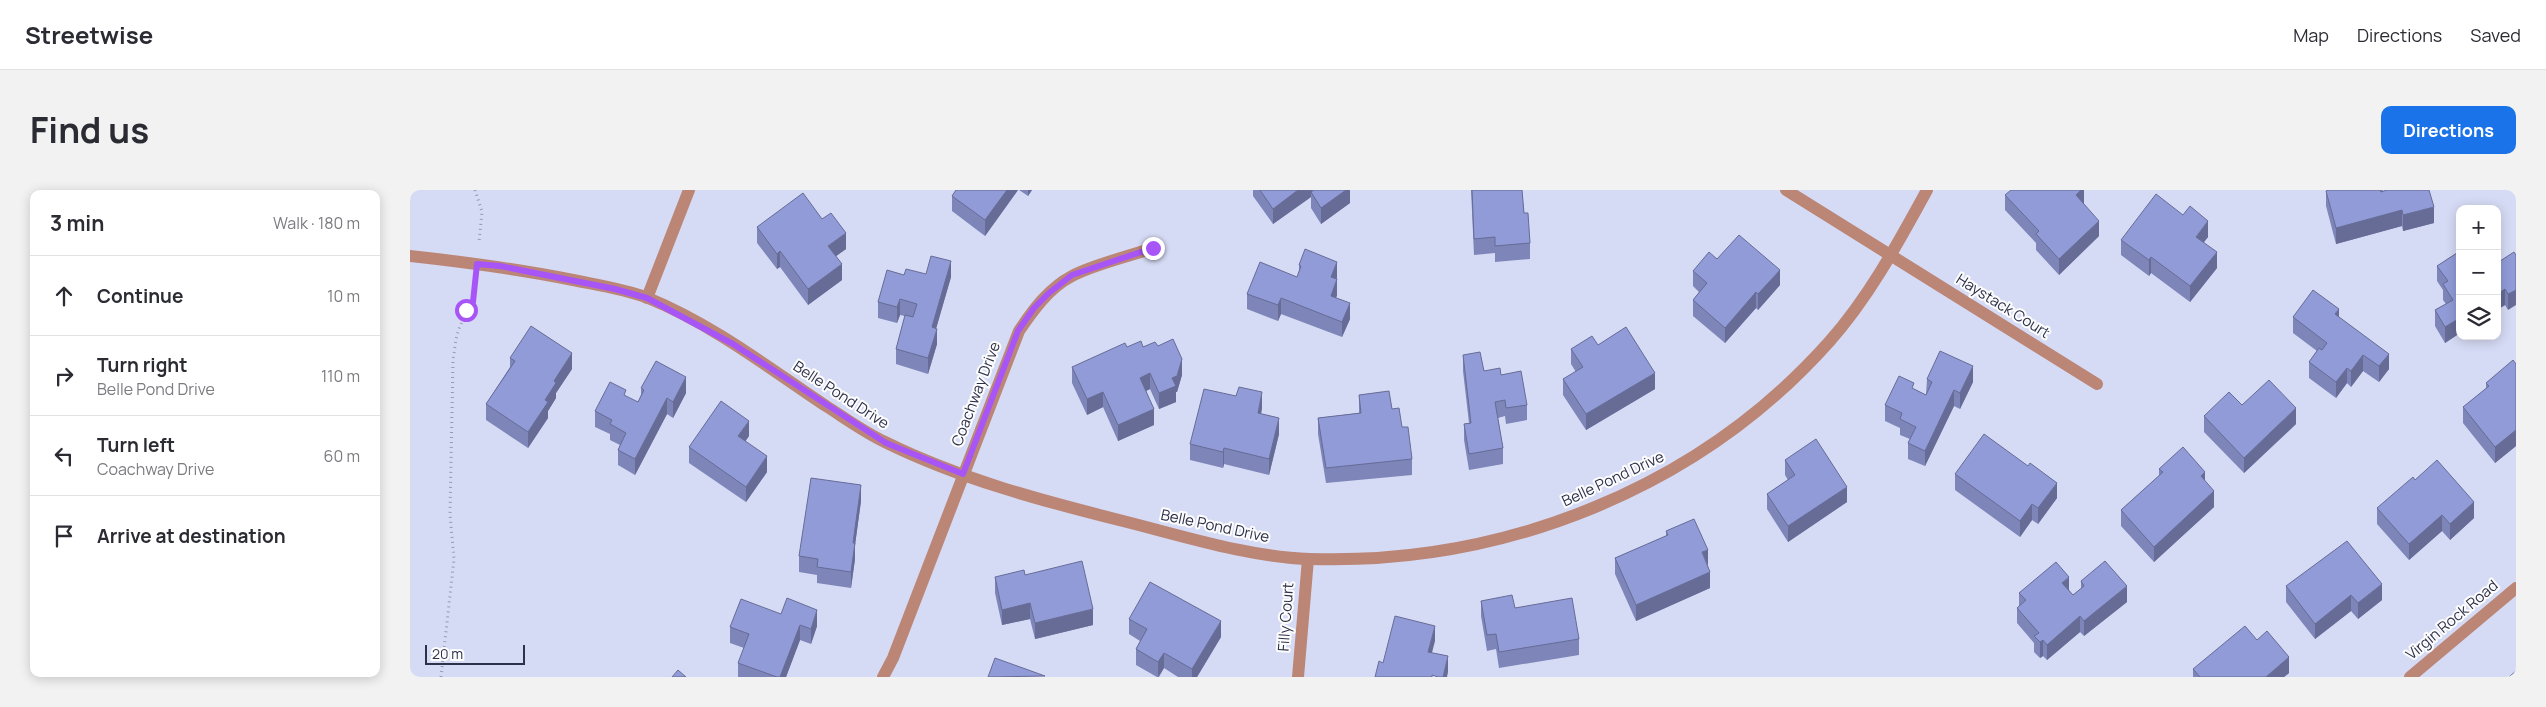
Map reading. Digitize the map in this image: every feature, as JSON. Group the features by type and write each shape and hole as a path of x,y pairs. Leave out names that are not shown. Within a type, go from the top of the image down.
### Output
{"street":[{"path":"647,298 689,190"},
{"name":"Haystack Court","path":"1786,190 2097,384"},
{"name":"Belle Pond Drive","path":"410,256 500,266 606,287 647,298 733,344 886,443 963,474 1036,499 1203,542 1308,559 1380,558 1430,553 1476,545 1567,519 1649,483 1690,459 1729,432 1797,375 1830,341 1891,255 1928,190"},
{"name":"Coachway Drive","path":"883,677 894,658 1018,331 1034,308 1072,275 1153,248"},
{"name":"Filly Court","path":"1298,677 1308,559"},
{"name":"Virgin Rock Road","path":"2410,677 2516,588"}],"path":[{"path":"441,677 454,559 450,514 453,359 457,334 466,310 473,302 482,212 475,190"}],"building":[{"path":"956,190 1007,190 985,220 952,196"},
{"path":"1260,190 1298,190 1273,209"},
{"path":"1314,190 1346,190 1321,208 1311,192"},
{"path":"1472,190 1522,190 1524,213 1528,213 1530,243 1495,246 1495,237 1474,239"},
{"path":"2011,190 2081,190 2076,195 2099,221 2059,259 2036,234 2039,231 2005,195"},
{"path":"2380,190 2381,192 2387,190 2429,190 2434,207 2403,215 2402,210 2336,228 2326,191"},
{"path":"803,193 822,219 831,213 846,233 828,246 842,264 808,289 780,251 777,254 757,227"},
{"path":"2156,194 2183,215 2190,206 2208,221 2196,237 2217,252 2190,286 2151,257 2149,260 2121,240"},
{"path":"1739,235 1780,270 1758,294 1756,292 1725,328 1693,300 1707,283 1693,271 1709,252 1717,259"},
{"path":"1305,249 1337,262 1331,277 1337,279 1331,296 1350,303 1342,322 1281,298 1278,305 1247,294 1260,262 1297,277"},
{"path":"2514,252 2516,255 2516,290 2508,294 2505,289 2501,292 2501,260"},
{"path":"2456,254 2456,320 2445,327 2435,310 2453,300 2443,284 2448,281 2437,266"},
{"path":"931,256 951,261 932,327 937,329 928,358 896,349 905,315 913,317 917,304 900,299 897,307 878,302 887,270 904,275 906,269 926,274"},
{"path":"2313,290 2339,309 2335,314 2389,354 2379,366 2363,355 2351,371 2347,368 2336,382 2309,362 2319,348 2322,350 2327,343 2293,317"},
{"path":"531,326 572,353 554,381 556,383 545,400 548,402 528,432 486,404 515,361 510,358"},
{"path":"1626,327 1655,373 1586,414 1563,379 1583,367 1571,349 1592,336 1598,345"},
{"path":"1173,339 1182,359 1177,376 1172,378 1176,386 1159,393 1150,373 1140,378 1154,409 1118,425 1103,392 1087,399 1072,367 1125,343 1127,347 1141,341 1143,347 1155,342 1158,346"},
{"path":"1940,351 1973,366 1960,393 1954,390 1925,451 1908,443 1916,427 1900,419 1902,413 1885,405 1899,376 1914,383 1912,388 1926,395 1932,382 1927,379"},
{"path":"1480,352 1484,371 1500,368 1501,375 1521,371 1527,405 1506,408 1505,400 1495,402 1503,448 1469,454 1464,424 1471,423 1463,355"},
{"path":"2513,360 2516,364 2516,430 2495,447 2463,407 2489,386 2486,383"},
{"path":"656,361 686,377 673,402 667,398 635,459 618,450 626,433 610,424 612,420 595,411 610,382 626,390 624,395 638,402 644,390 641,388"},
{"path":"2269,380 2296,408 2244,458 2204,416 2229,392 2242,405"},
{"path":"1239,387 1262,392 1258,413 1279,418 1269,459 1224,448 1223,452 1190,444 1204,389 1236,396"},
{"path":"1389,391 1392,409 1399,408 1402,427 1408,427 1412,459 1326,468 1318,418 1361,413 1359,395"},
{"path":"721,401 749,421 738,436 767,456 746,487 689,447"},
{"path":"1984,434 2028,466 2030,463 2057,483 2038,508 2032,504 2020,521 1955,474"},
{"path":"1816,439 1847,487 1788,526 1767,494 1795,475 1785,460"},
{"path":"2183,447 2205,472 2201,476 2214,491 2154,547 2121,510 2163,472 2159,469"},
{"path":"2437,460 2474,502 2450,524 2442,515 2409,544 2377,508 2413,477 2415,480"},
{"path":"811,478 861,485 851,572 817,567 818,559 799,556"},
{"path":"1694,519 1708,550 1702,552 1710,572 1636,605 1615,558 1668,535 1666,531"},
{"path":"2347,541 2382,584 2358,603 2351,595 2315,624 2286,586"},
{"path":"1082,561 1093,609 1035,623 1030,603 1002,610 995,577 1024,570 1025,575"},
{"path":"2105,561 2127,586 2084,621 2080,616 2047,645 2043,640 2040,642 2034,636 2039,633 2017,608 2026,600 2019,593 2056,562 2069,577 2062,583 2073,595 2084,586 2081,581"},
{"path":"1150,582 1221,621 1192,669 1164,653 1158,662 1136,649 1147,629 1129,619"},
{"path":"1512,595 1515,608 1572,598 1579,639 1499,652 1496,634 1487,635 1481,601"},
{"path":"787,598 817,610 811,629 800,625 780,677 738,663 749,634 730,627 741,599 781,614"},
{"path":"1395,616 1435,626 1428,652 1448,656 1443,677 1432,675 1432,677 1375,677 1379,661 1383,663"},
{"path":"2245,626 2257,640 2267,631 2289,657 2266,677 2200,677 2193,669"},
{"path":"995,658 1045,676 988,677"},
{"path":"678,670 686,677 672,677"},
{"path":"2516,671 2516,677 2509,677"}],"route":[{"path":"466,310 473,302 477,264 500,266 615,289 647,298 687,317 733,344 886,443 963,474 1018,331 1034,308 1072,275 1153,248"}]}
